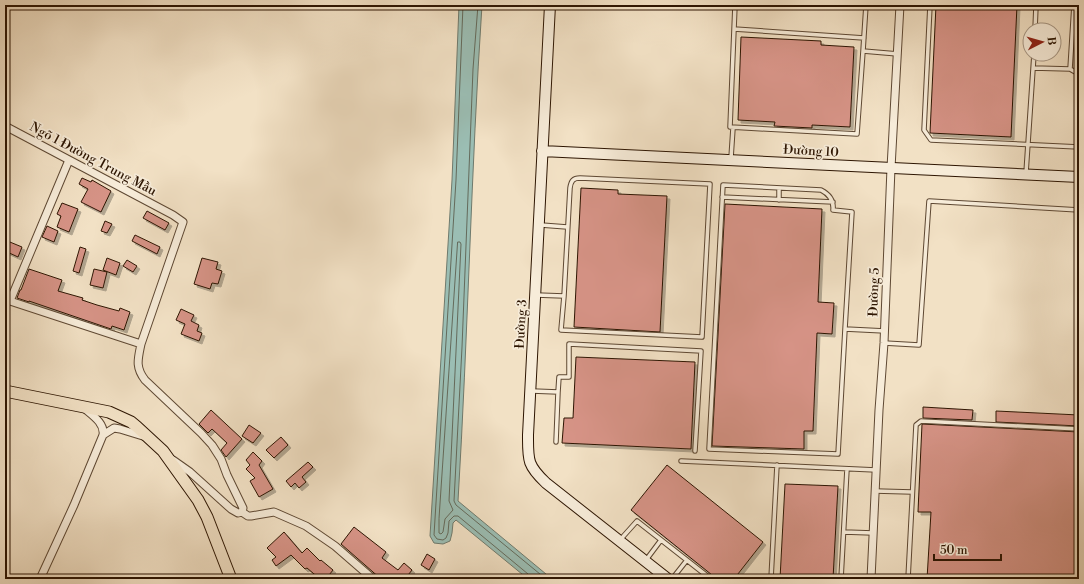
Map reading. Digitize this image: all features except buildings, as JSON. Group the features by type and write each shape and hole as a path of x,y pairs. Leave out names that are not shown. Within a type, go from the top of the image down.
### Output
{"main road":[{"path":"5,391 109,412 131,422 150,438 166,455 198,500 207,517 231,579"}],"street":[{"name":"Đường 3","path":"550,5 538,225 528,459 535,473 546,484 668,579"},
{"name":"Đường 5","path":"871,579 885,331 891,168 900,5"},
{"name":"Ngõ 1 Đường Trung Mầu","path":"5,126 182,221 183,224 141,344"},
{"name":"Đường 10","path":"542,151 1079,177"},
{"path":"69,160 10,301 141,344 138,362 139,372 145,380 212,445 239,498 243,508 242,512"},
{"path":"40,579 74,505 103,435 104,430 102,425 82,406"},
{"path":"103,435 114,428 150,438"},
{"path":"166,455 190,472 231,509 238,513 242,512 248,516 274,512 306,526 335,546 373,579"}],"lane":[{"path":"731,160 733,128 730,127 735,5"},
{"path":"733,128 857,134 866,5"},
{"path":"930,5 924,130 931,140 1079,147"},
{"path":"1035,22 1036,5"},
{"path":"1070,69 1074,5"},
{"path":"734,29 864,38"},
{"path":"863,51 898,54"},
{"path":"1026,174 1033,62"},
{"path":"1033,68 1070,69 1079,74"},
{"path":"576,178 710,184 702,337 561,330 564,296 567,227 571,182 576,178"},
{"path":"722,185 779,188 820,190 826,193 833,202 833,210 852,212 838,454 709,449 722,185"},
{"path":"779,188 779,200"},
{"path":"722,197 833,202"},
{"path":"884,343 919,345 929,201 1079,210"},
{"path":"538,225 567,227"},
{"path":"535,295 564,296"},
{"path":"846,329 885,331"},
{"path":"556,442 559,377 569,377 569,344 701,351 695,451"},
{"path":"531,391 558,392"},
{"path":"908,579 916,425 921,421 1079,429"},
{"path":"681,461 876,470"},
{"path":"771,579 777,465"},
{"path":"841,579 847,469"},
{"path":"875,491 912,492"},
{"path":"620,541 637,521 711,579"},
{"path":"844,532 873,533"},
{"path":"645,561 661,540"},
{"path":"672,579 687,560"}],"water":[{"path":"459,5 482,5 458,501 552,579 528,579 456,520 453,523 450,541 443,544 434,543 430,536 452,180"}]}
